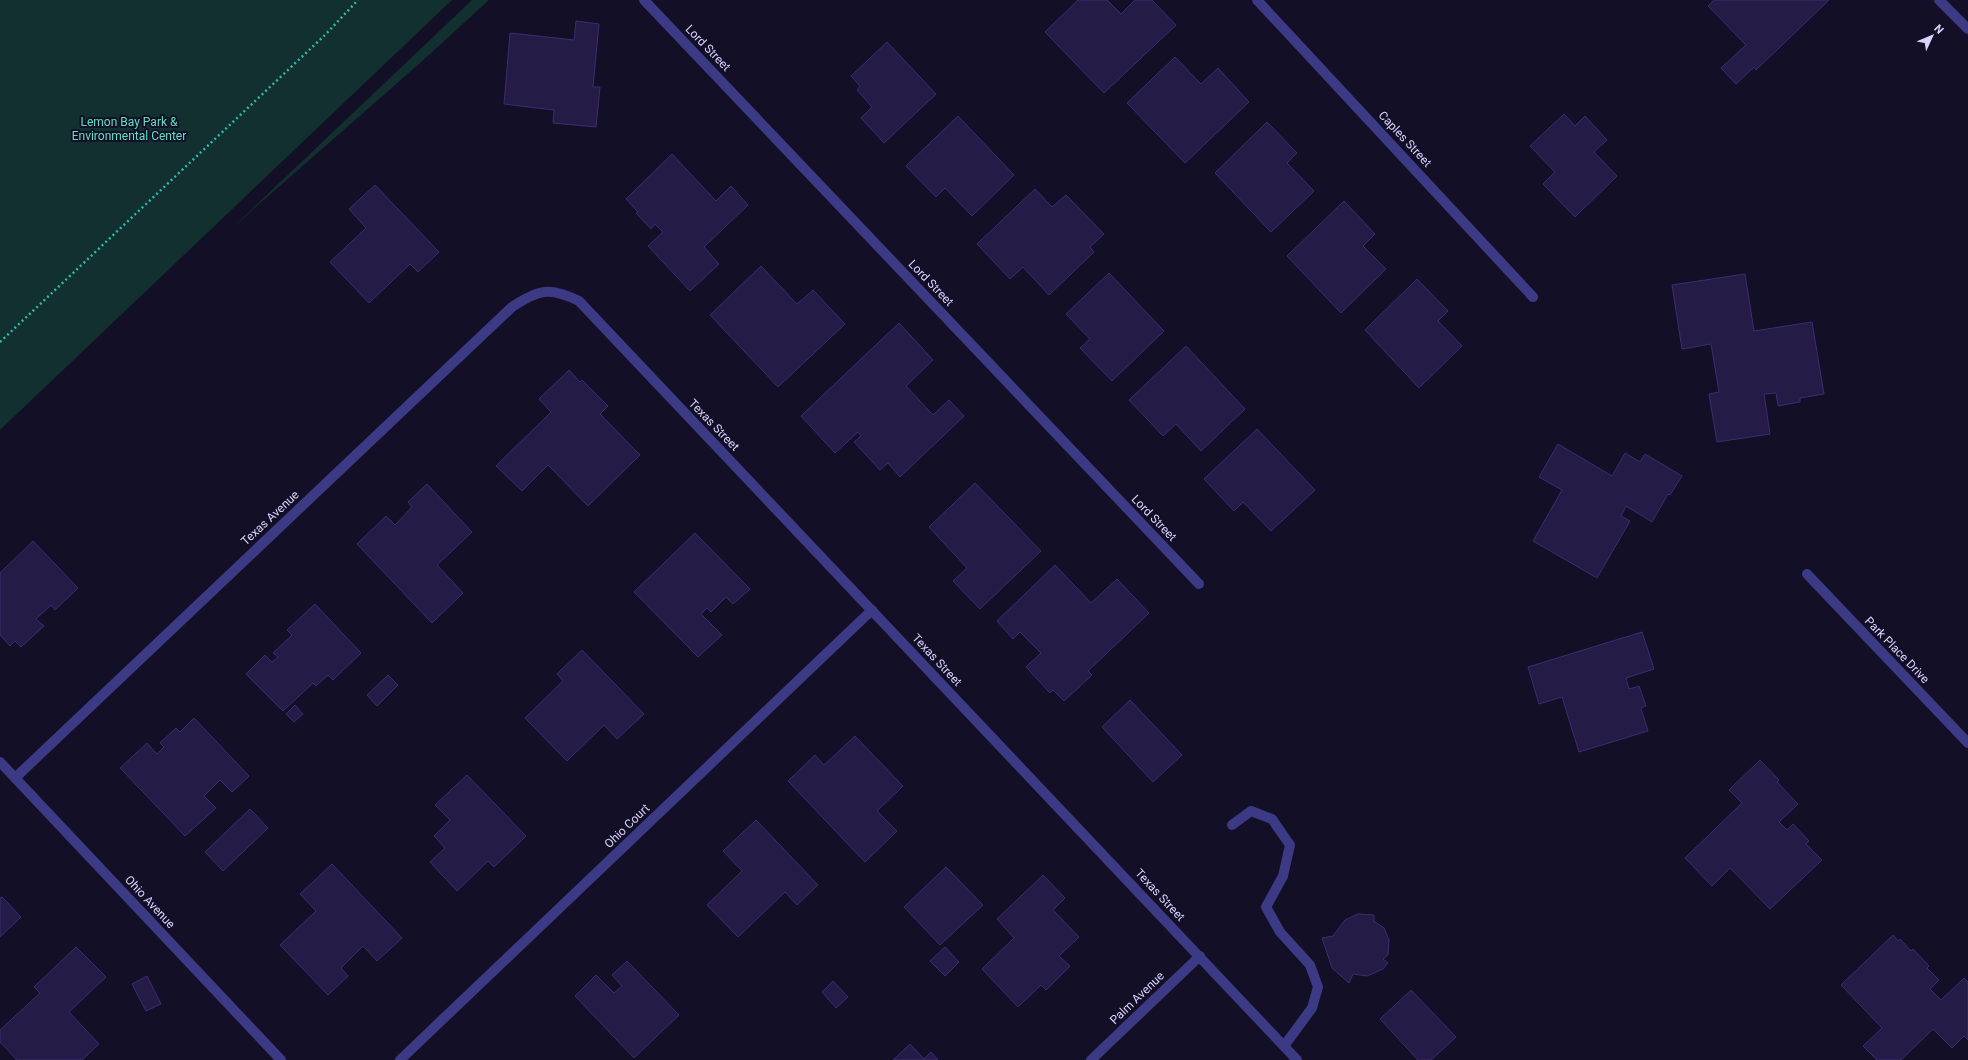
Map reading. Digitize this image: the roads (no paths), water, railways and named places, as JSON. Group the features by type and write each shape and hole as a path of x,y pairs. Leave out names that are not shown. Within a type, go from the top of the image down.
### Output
{"street":[{"name":"Lord Street","path":"644,0 1199,584"},
{"name":"Caples Street","path":"1257,0 1533,297"},
{"path":"1939,0 1968,29"},
{"name":"Texas Street","path":"550,291 562,293 579,301 1297,1060"},
{"name":"Texas Avenue","path":"15,778 512,307 530,295 550,291"},
{"name":"Park Place Drive","path":"1807,574 1968,743"},
{"name":"Ohio Court","path":"400,1060 872,610"},
{"name":"Ohio Avenue","path":"0,762 281,1060"},
{"path":"1232,825 1251,811 1272,819 1290,845 1283,876 1266,907 1280,932 1310,965 1318,987 1312,1008 1284,1046"},
{"name":"Palm Avenue","path":"1092,1060 1200,956"}],"park label":[{"name":"Lemon Bay Park & Environmental Center","path":"129,129"}]}
